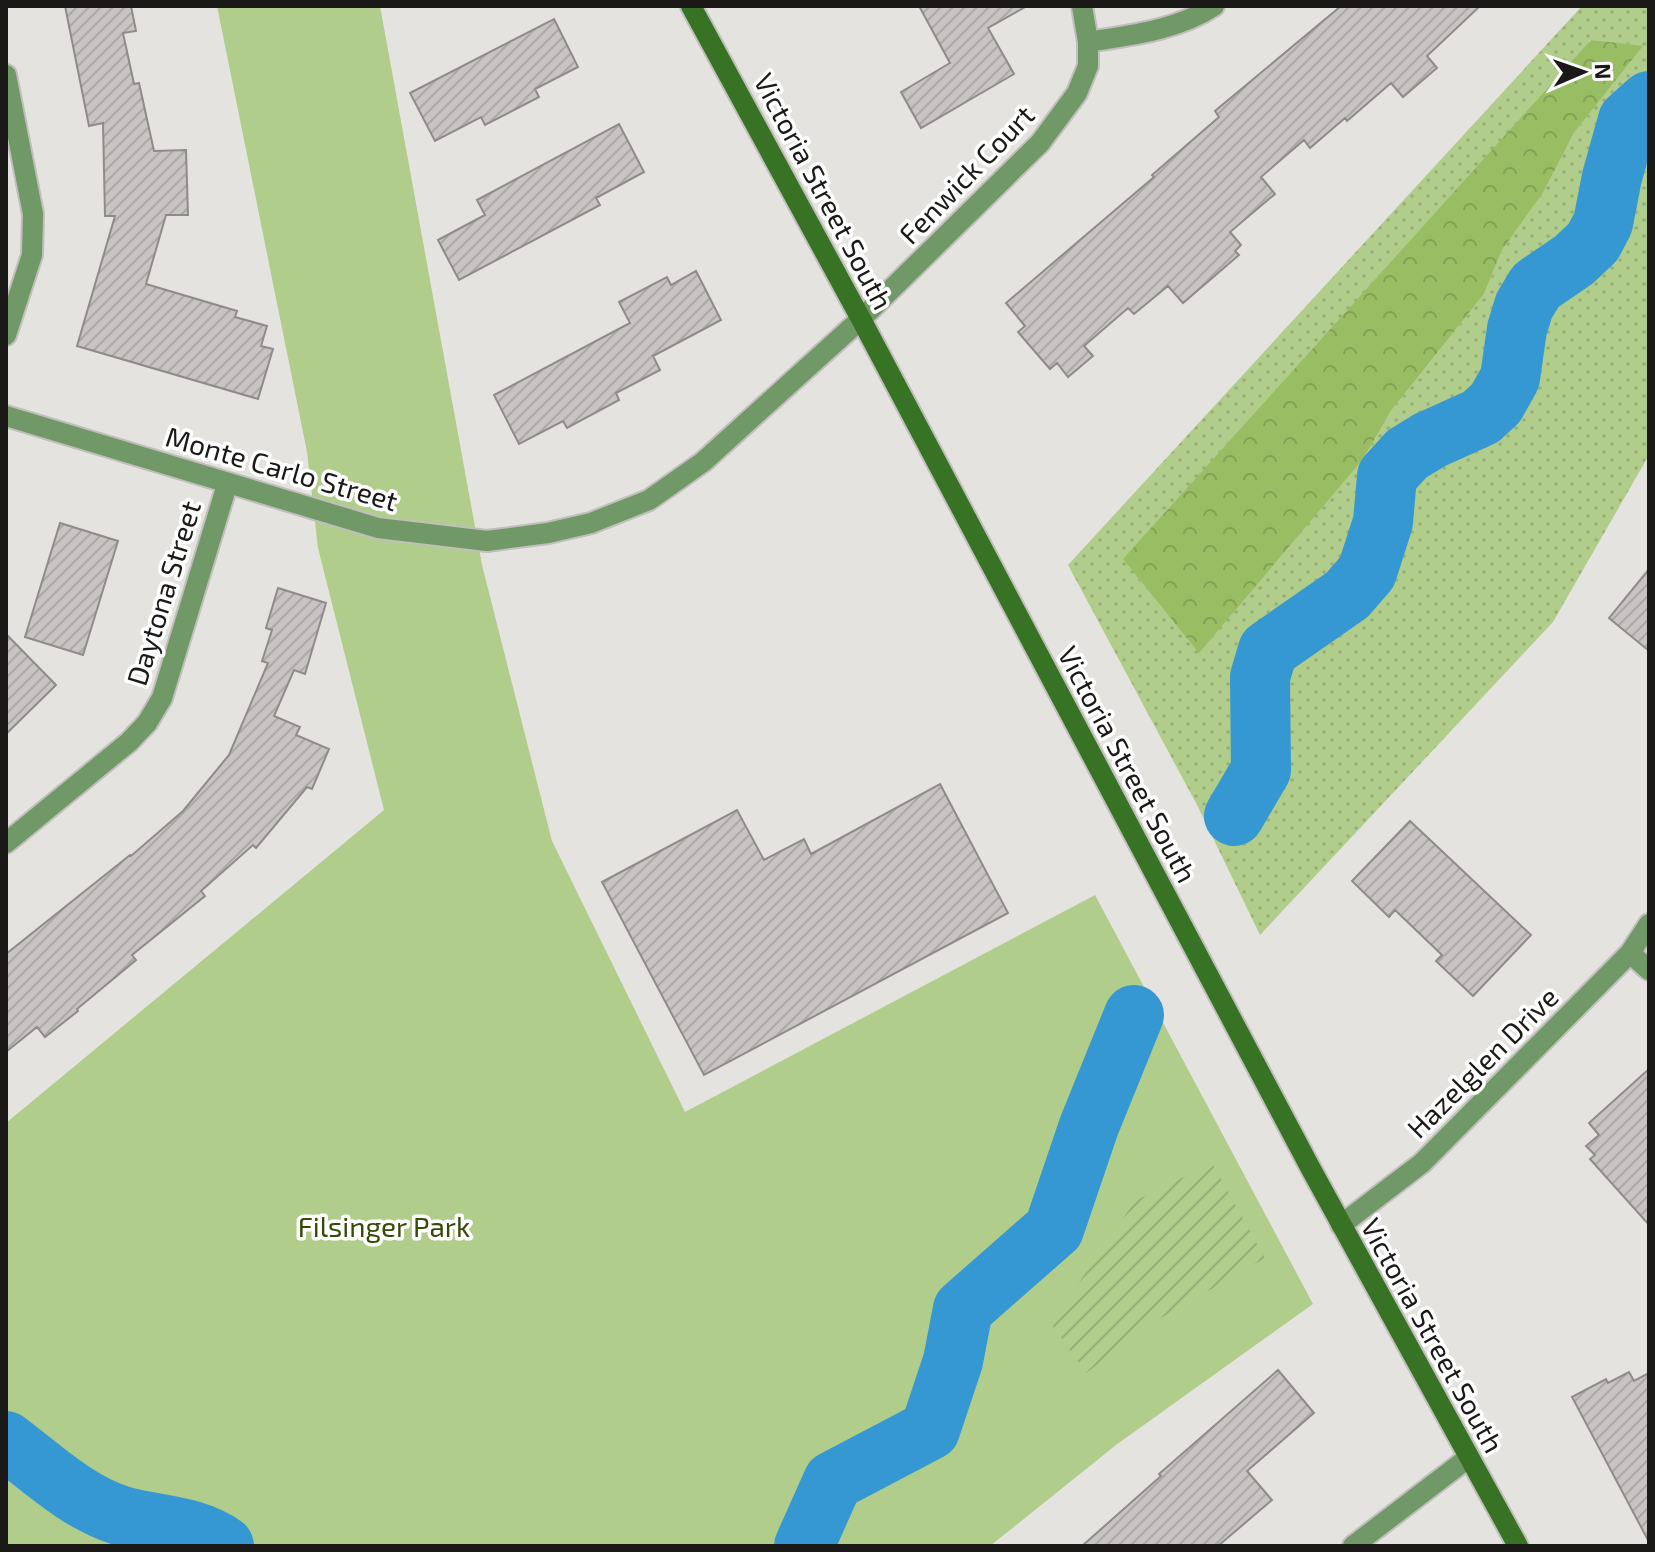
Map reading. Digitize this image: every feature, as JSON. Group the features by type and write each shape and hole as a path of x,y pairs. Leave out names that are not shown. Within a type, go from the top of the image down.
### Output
{"main road":[{"name":"Victoria Street South","path":"691,6 861,319 1341,1225 1518,1546"}],"street":[{"name":"Fenwick Court","path":"861,319 1040,143 1077,93 1088,66 1082,6"},
{"path":"1088,42 1163,27 1198,16 1214,6"},
{"path":"6,75 33,214 32,255 6,335"},
{"name":"Monte Carlo Street","path":"6,416 378,528 487,541 548,533 591,523 649,500 703,462 861,319"},
{"name":"Daytona Street","path":"6,843 129,742 147,723 162,698 227,485"},
{"name":"Hazelglen Drive","path":"1341,1225 1422,1163 1630,953 1649,924"},
{"path":"1630,953 1649,970"},
{"path":"1353,1546 1468,1458"}],"green space":[{"name":"Filsinger Park","path":"217,6 380,6 482,565 552,841 685,1112 1095,895 1313,1304 1116,1445 990,1546 6,1546 6,1123 384,810 318,548 307,452"},
{"path":"1582,6 1649,6 1649,455 1553,622 1260,935 1197,805 1068,565","holes":["1590,40 1642,47 1574,133 1543,193 1502,250 1484,294 1391,411 1363,459"]},
{"path":"1591,40 1643,46 1574,133 1543,193 1502,250 1484,294 1391,411 1363,459 1199,653 1123,559"},
{"path":"1212,1163 1265,1258 1154,1322 1086,1373 1051,1323 1135,1201"}],"building":[{"path":"65,6 131,6 136,31 123,33 134,84 139,83 154,151 186,150 188,215 166,215 146,284 237,311 235,317 267,326 261,346 273,349 258,399 77,346 115,216 105,216 103,123 89,126"},
{"path":"919,6 1027,6 988,28 1014,74 921,128 901,92 950,63"},
{"path":"1341,6 1480,6 1427,56 1437,68 1403,97 1391,83 1310,148 1304,140 1261,177 1275,194 1230,232 1241,245 1235,251 1239,255 1183,303 1168,286 1134,314 1128,308 1084,346 1093,356 1068,377 1057,363 1050,369 1018,332 1025,326 1006,303 1154,177 1152,175 1219,117 1215,111"},
{"path":"554,19 578,67 535,89 539,97 485,125 481,117 435,141 410,93"},
{"path":"619,124 644,172 596,198 600,205 459,280 438,240 485,215 477,200"},
{"path":"696,271 721,320 653,356 660,370 616,393 619,400 567,428 563,421 519,444 494,395 630,323 619,302 667,277 671,285"},
{"path":"60,523 118,541 83,655 25,637"},
{"path":"1649,569 1649,651 1609,618"},
{"path":"278,588 326,603 305,674 294,670 274,716 300,727 296,735 329,749 312,789 307,787 256,848 253,845 201,891 205,896 132,955 136,960 78,1011 45,1037 37,1027 6,1052 6,954 183,811 229,755 268,663 262,661 272,630 266,628"},
{"path":"6,634 56,685 6,734"},
{"path":"940,784 1008,913 704,1075 602,882 737,810 764,860 804,839 811,854"},
{"path":"1410,821 1531,935 1473,996 1436,961 1442,955 1395,910 1389,917 1352,881"},
{"path":"1649,1069 1649,1225 1590,1159 1595,1155 1586,1146 1599,1135 1589,1123"},
{"path":"1278,1370 1314,1413 1247,1471 1272,1500 1218,1546 1082,1546 1161,1476 1159,1474"},
{"path":"1629,1372 1634,1381 1649,1373 1649,1542 1572,1397 1606,1379 1608,1383"}],"waterway":[{"path":"1234,816 1261,770 1260,677 1268,650 1347,595 1367,572 1383,522 1387,476 1407,454 1481,417 1496,403 1510,378 1517,329 1524,306 1536,286 1574,260 1593,242 1603,223 1628,120 1649,101"},
{"path":"804,1546 833,1481 930,1430 953,1361 963,1309 1054,1229 1089,1126 1134,1015"},
{"path":"6,1441 60,1482 103,1509 132,1519 199,1533 224,1546"}]}
